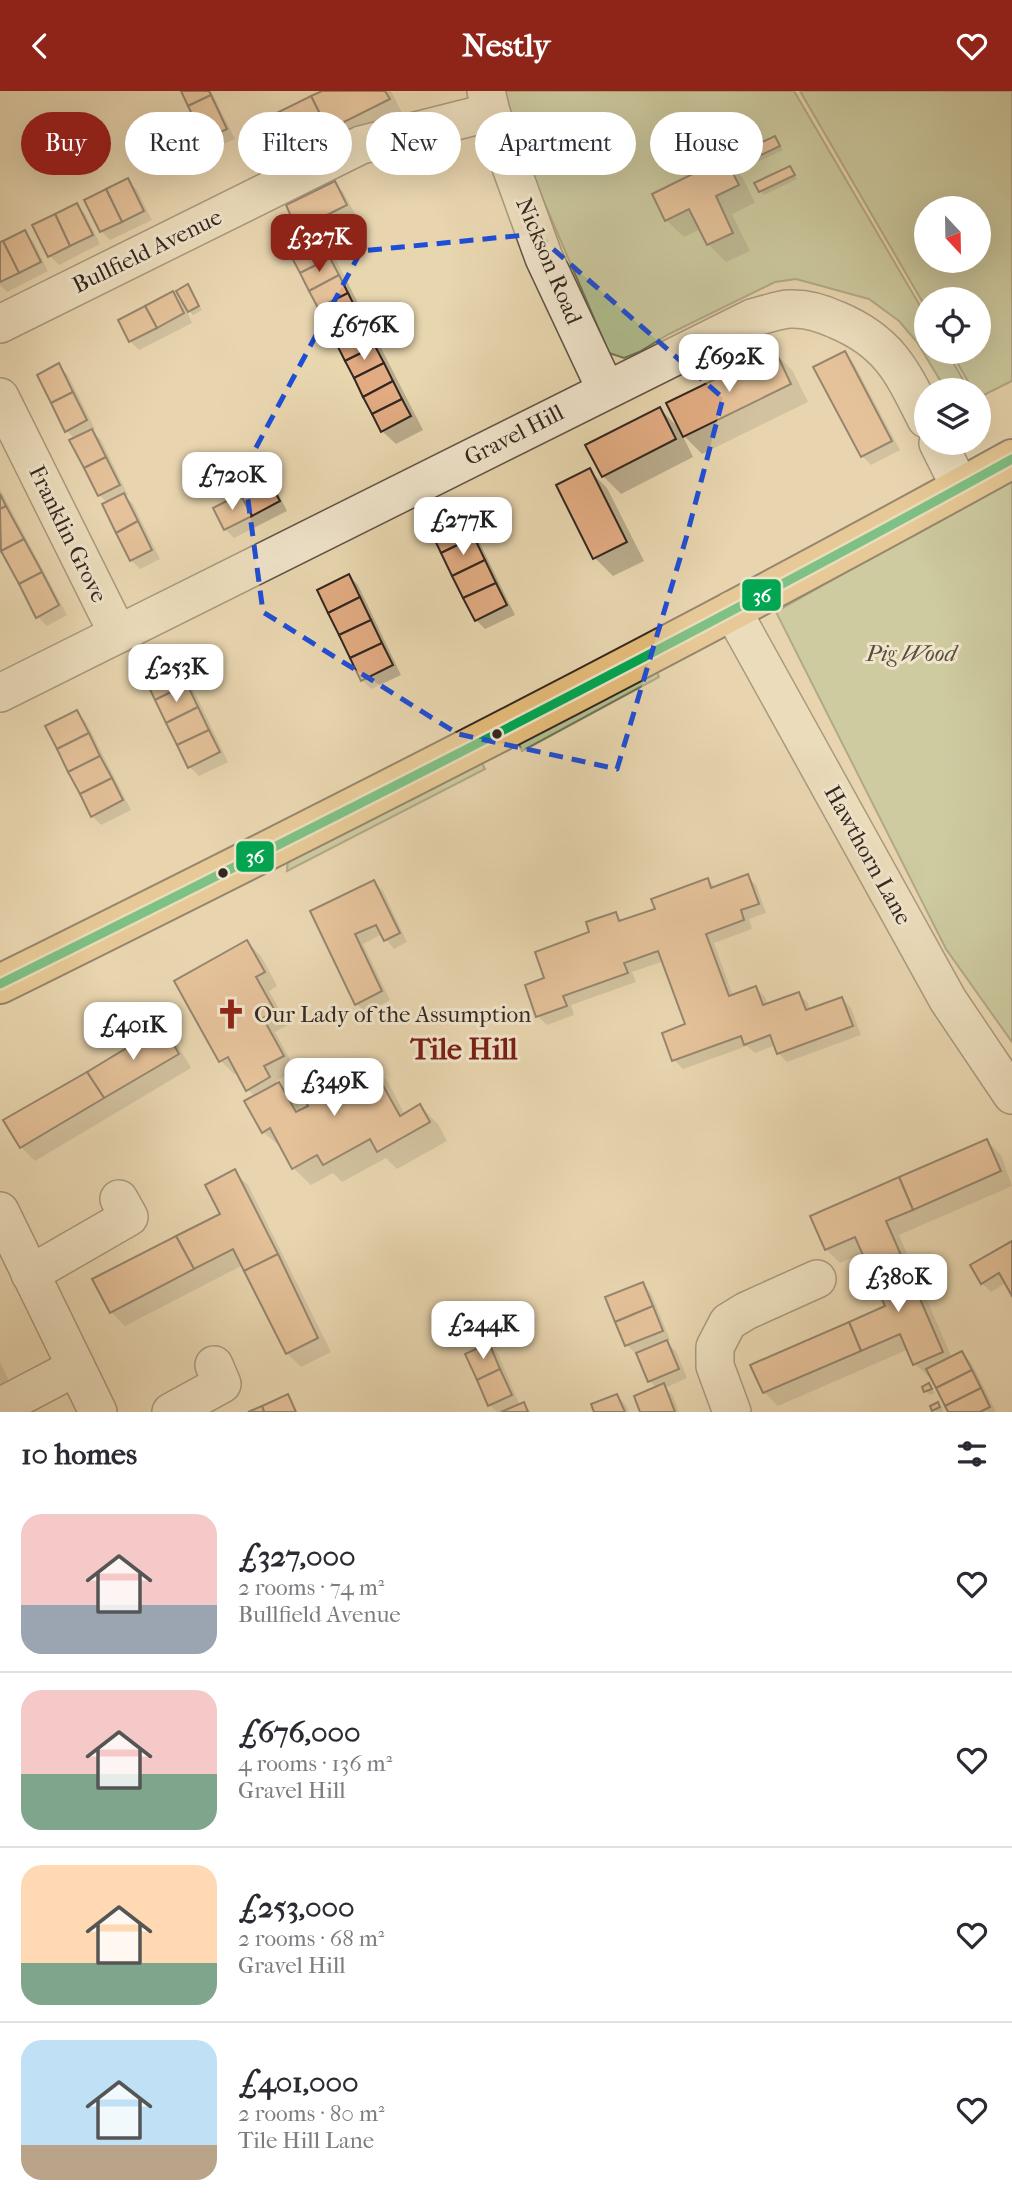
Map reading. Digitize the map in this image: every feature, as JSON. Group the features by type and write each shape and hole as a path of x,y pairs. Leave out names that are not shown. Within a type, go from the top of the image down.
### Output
{"main road":[{"path":"0,984 272,848 732,610 1012,459"}],"street":[{"name":"Bullfield Avenue","path":"0,324 361,145 489,102"},
{"name":"Nickson Road","path":"489,102 544,258 606,390"},
{"name":"Gravel Hill","path":"0,693 752,318 789,309 819,312 854,327 873,338 904,376 914,396"},
{"name":"Franklin Grove","path":"0,397 118,634"},
{"path":"944,455 960,488"},
{"name":"Hawthorn Lane","path":"732,610 948,1000 1012,1095"},
{"path":"30,1274 129,1217 120,1199"},
{"path":"0,1211 98,1412"},
{"path":"732,1412 715,1366 715,1347 728,1322 817,1279"},
{"path":"171,1412 222,1384 214,1365"},
{"path":"0,1407 76,1367"}],"highlighted area":[{"path":"536,234 723,398 687,535 617,769 458,734 263,612 244,470 361,251"}],"green space":[{"path":"505,91 794,91 914,296 914,338 899,321 869,299 796,279 775,282 624,358 609,353 532,175 636,175 636,112 510,112"},
{"path":"800,91 1012,91 1012,381 991,392 991,378 966,378 958,364 991,364 991,287 914,287"},
{"path":"930,364 954,364 962,378 939,378"},
{"name":"Pig Wood","path":"1012,478 1012,1042 946,949 776,612"},
{"path":"656,670 659,677 522,751 518,742"},
{"path":"481,761 485,769 287,871 288,860"}],"building":[{"path":"181,91 209,91 211,95 188,106"},
{"path":"322,91 385,91 390,99 352,118 352,112 319,112 311,96"},
{"path":"211,95 219,112 191,112 188,106"},
{"path":"311,96 319,112 278,112"},
{"path":"775,136 780,146 763,154 763,142"},
{"path":"790,166 795,175 759,192 754,183"},
{"path":"691,175 734,175 739,185 716,196 733,233 707,245 689,209 665,221 652,194"},
{"path":"128,178 144,211 122,222 106,189"},
{"path":"335,181 347,205 297,230 286,205"},
{"path":"106,189 122,222 100,232 84,200"},
{"path":"77,203 93,235 70,246 55,214"},
{"path":"55,214 70,246 48,257 32,225"},
{"path":"25,230 41,262 19,273 3,241"},
{"path":"321,240 330,258 300,273 291,256"},
{"path":"3,241 19,273 0,282 0,242"},
{"path":"330,258 339,275 309,291 300,273"},
{"path":"339,275 348,293 318,308 309,291"},
{"path":"188,284 199,306 188,312 176,291"},
{"path":"173,291 184,313 157,328 145,306"},
{"path":"348,293 357,311 327,326 318,308"},
{"path":"145,306 157,328 129,342 118,320"},
{"path":"357,311 366,328 336,343 327,326"},
{"path":"366,328 375,346 345,361 336,343"},
{"path":"375,346 384,363 354,378 345,361"},
{"path":"775,350 791,384 683,437 666,403"},
{"path":"845,351 892,441 861,457 813,367"},
{"path":"59,363 73,392 51,403 37,375"},
{"path":"384,363 393,381 363,397 354,378"},
{"path":"393,381 402,399 372,414 363,397"},
{"path":"73,392 87,420 65,432 51,403"},
{"path":"402,399 411,416 381,432 372,414"},
{"path":"660,407 676,439 602,477 585,445"},
{"path":"92,429 106,457 84,468 69,440"},
{"path":"106,457 120,485 98,496 84,468"},
{"path":"590,468 627,542 593,559 556,485"},
{"path":"268,480 280,501 252,516 240,494"},
{"path":"124,493 138,521 116,533 102,504"},
{"path":"0,494 6,506 0,509"},
{"path":"240,494 252,516 224,530 213,508"},
{"path":"6,506 24,539 1,551 0,509"},
{"path":"463,514 474,537 441,553 430,530"},
{"path":"138,521 152,550 130,561 116,533"},
{"path":"474,537 485,560 452,576 441,553"},
{"path":"24,539 42,572 19,584 1,551"},
{"path":"485,560 496,583 463,598 452,576"},
{"path":"42,572 59,605 36,618 19,584"},
{"path":"349,574 360,597 328,613 317,590"},
{"path":"496,583 507,605 475,621 463,598"},
{"path":"360,597 371,620 339,635 328,613"},
{"path":"371,620 382,643 350,658 339,635"},
{"path":"382,643 393,665 361,681 350,658"},
{"path":"176,661 187,684 155,700 144,677"},
{"path":"187,684 198,707 166,723 155,700"},
{"path":"198,707 209,730 177,745 166,723"},
{"path":"77,710 89,733 57,749 45,726"},
{"path":"209,730 220,752 188,768 177,745"},
{"path":"89,733 100,756 68,772 57,749"},
{"path":"100,756 112,778 80,794 68,772"},
{"path":"112,778 123,800 91,817 80,794"},
{"path":"748,874 759,904 741,910 744,920 706,934 729,996 756,986 763,1005 799,992 806,1010 842,997 853,1026 777,1054 770,1035 744,1045 741,1036 672,1061 662,1033 685,1024 658,951 624,963 628,973 563,996 567,1006 536,1017 525,985 544,978 535,952 589,932 586,922 616,912 619,921 655,909 651,899 708,878 711,888"},
{"path":"374,880 400,933 384,941 376,925 355,934 382,991 355,1005 310,911"},
{"name":"Our Lady of the Assumption","path":"247,940 265,972 256,977 275,1011 263,1018 284,1056 264,1066 270,1077 246,1091 228,1057 219,1062 174,981"},
{"path":"163,1026 179,1054 104,1098 87,1072"},
{"path":"370,1062 400,1116 420,1104 430,1122 377,1152 370,1139 323,1165 317,1155 292,1169 270,1128 262,1133 244,1101 279,1082 296,1112 308,1106 304,1099"},
{"path":"87,1072 104,1098 20,1148 3,1120"},
{"path":"987,1139 1001,1171 913,1210 899,1177"},
{"path":"235,1169 278,1254 244,1271 233,1249 194,1269 176,1236 220,1214 205,1185"},
{"path":"899,1177 913,1210 886,1221 901,1255 869,1269 855,1237 825,1250 810,1216"},
{"path":"176,1236 194,1269 110,1313 92,1279"},
{"path":"1012,1241 1012,1296 999,1273 981,1284 970,1265"},
{"path":"278,1254 318,1338 286,1354 244,1271"},
{"path":"901,1255 943,1352 913,1365 900,1334 861,1351 849,1322 885,1306 869,1269"},
{"path":"643,1282 653,1306 615,1322 605,1297"},
{"path":"653,1306 663,1331 625,1346 615,1322"},
{"path":"849,1322 861,1351 763,1393 750,1365"},
{"path":"667,1340 679,1369 648,1382 636,1353"},
{"path":"489,1343 500,1369 477,1380 465,1354"},
{"path":"962,1351 972,1370 936,1388 926,1369"},
{"path":"500,1369 512,1395 488,1406 477,1380"},
{"path":"972,1370 981,1388 945,1406 936,1388"},
{"path":"664,1383 675,1412 640,1412 634,1396"},
{"path":"929,1383 932,1389 924,1392 922,1387"},
{"path":"981,1388 990,1407 980,1412 948,1412 945,1406"},
{"path":"288,1394 296,1412 264,1412 262,1406"},
{"path":"617,1394 625,1412 594,1412 591,1404"},
{"path":"524,1402 528,1412 501,1412"},
{"path":"938,1402 940,1407 932,1411 930,1406"},
{"path":"262,1406 264,1412 248,1412"}],"transit line":[{"name":"36","path":"0,984 509,727 762,595 1012,459"}],"place":[{"name":"Our Lady of the Assumption","path":"231,1014"}],"district":[{"name":"Tile Hill","path":"464,1049"}]}
